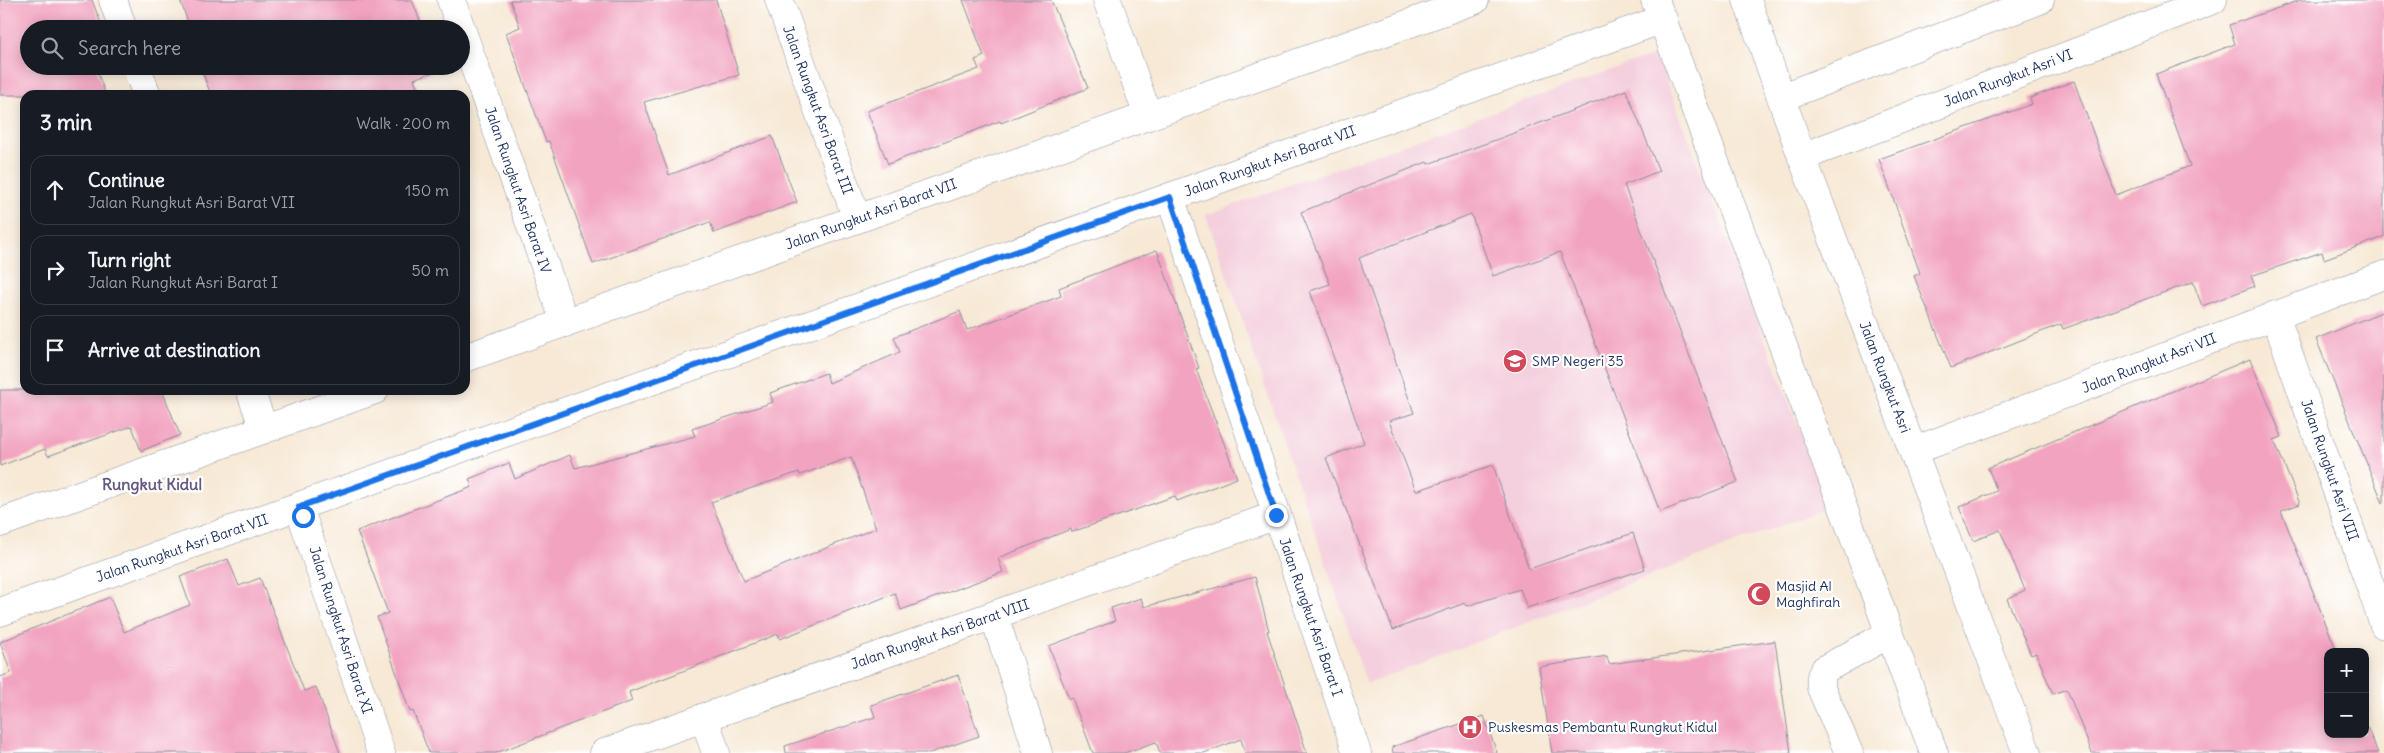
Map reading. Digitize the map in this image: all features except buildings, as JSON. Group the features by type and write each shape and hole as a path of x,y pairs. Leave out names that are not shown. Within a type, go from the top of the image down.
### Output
{"street":[{"path":"113,0 120,20"},
{"name":"Jalan Rungkut Asri Barat IV","path":"451,0 458,20"},
{"name":"Jalan Rungkut Asri Barat III","path":"779,0 857,219"},
{"path":"1107,0 1148,116"},
{"name":"Jalan Rungkut Asri Barat VII","path":"470,356 1475,0"},
{"name":"Jalan Rungkut Asri","path":"1746,0 1802,157 2028,753"},
{"path":"1782,97 2040,0"},
{"name":"Jalan Rungkut Asri VI","path":"1802,157 2213,0"},
{"path":"1659,10 1934,753"},
{"name":"Jalan Rungkut Asri Barat VII","path":"0,612 1170,197 1659,10"},
{"name":"Jalan Rungkut Asri Barat IV","path":"470,54 565,323"},
{"path":"139,75 144,90"},
{"name":"Jalan Rungkut Asri Barat I","path":"1170,197 1357,753"},
{"name":"Jalan Rungkut Asri VII","path":"1913,451 2384,275"},
{"name":"Jalan Rungkut Asri VIII","path":"2275,315 2384,625"},
{"path":"252,395 264,429"},
{"path":"0,523 361,395"},
{"name":"Jalan Rungkut Asri Barat XI","path":"299,507 381,753"},
{"name":"Jalan Rungkut Asri Barat VIII","path":"604,753 1276,515"},
{"path":"994,615 1038,753"},
{"path":"1849,753 1822,688 1820,676 1825,669 1889,634"},
{"path":"704,717 716,753"}],"shaded area":[{"name":"SMP Negeri 35","path":"1656,54 1829,507 1367,684 1206,215"}],"place":[{"name":"SMP Negeri 35","path":"1515,361"},
{"name":"Masjid Al Maghfirah","path":"1759,594"},
{"name":"Puskesmas Pembantu Rungkut Kidul","path":"1470,727"}],"district":[{"name":"Rungkut Kidul","path":"152,484"}],"route":[{"path":"303,516 299,507 1170,197 1276,515"}]}
